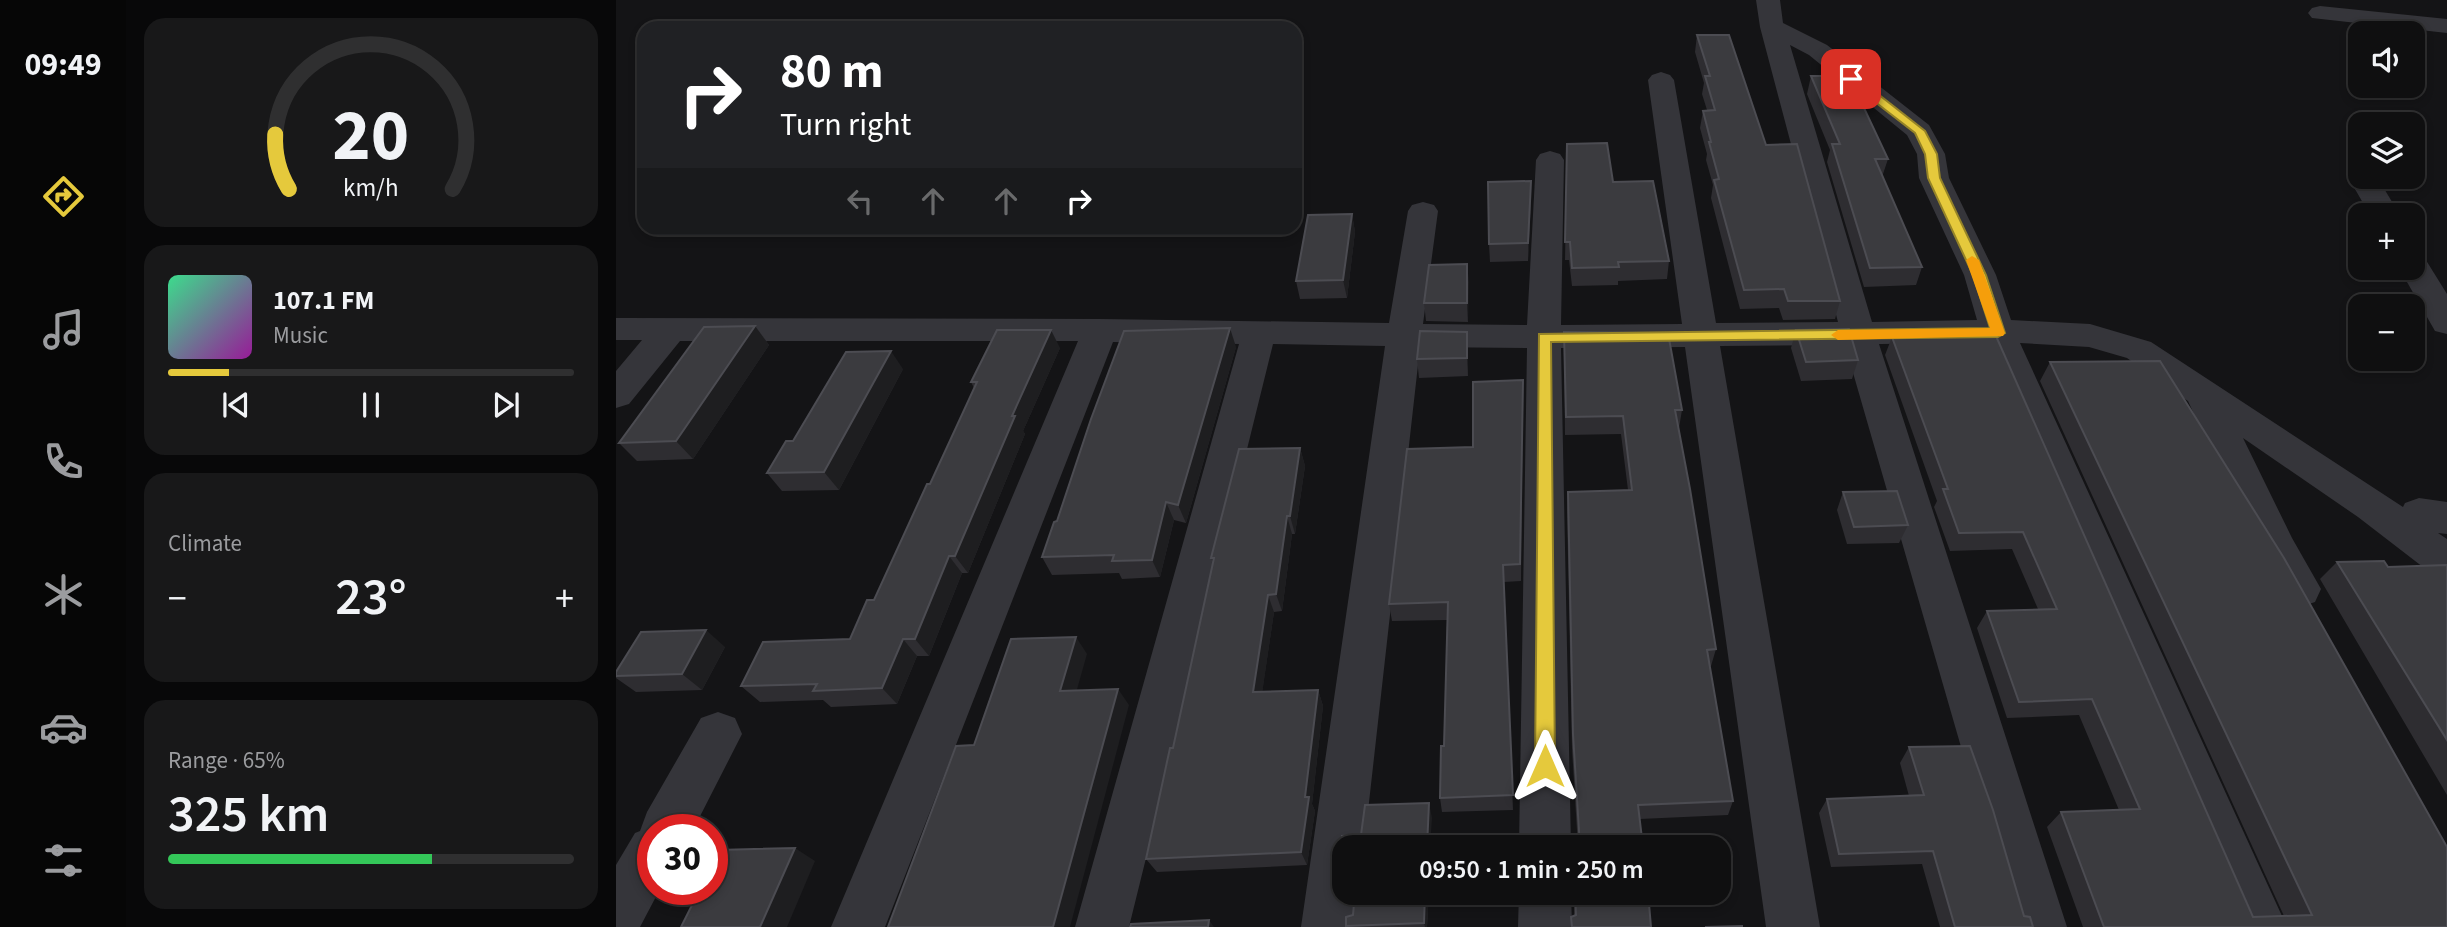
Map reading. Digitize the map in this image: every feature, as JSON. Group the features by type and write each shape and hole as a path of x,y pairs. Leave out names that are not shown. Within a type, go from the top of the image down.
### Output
{"street":[{"path":"2320,13 2447,26"},
{"path":"1770,14 1919,131 1931,154 1934,178 1980,275 1998,333 2260,927"},
{"path":"1770,14 1859,335 2040,927"},
{"path":"1661,80 1793,927"},
{"path":"1545,835 1544,337 1550,160"},
{"path":"1328,927 1423,211"},
{"path":"2422,280 2447,323"},
{"path":"616,329 1100,330 1544,337 2041,331 2090,335 2139,350 2372,506 2447,562"},
{"path":"616,395 671,329"},
{"path":"858,927 1100,330"},
{"path":"1102,927 1259,332"},
{"path":"2203,393 2276,547 2317,619"},
{"path":"674,814 718,734"},
{"path":"616,917 637,880"},
{"path":"1545,905 1545,927"}],"building":[{"path":"1697,35 1729,35 1766,145 1797,144 1840,301 1788,301 1784,289 1744,290 1714,180 1719,179 1703,111 1715,110 1705,76 1710,76"},
{"path":"1811,76 1849,76 1888,159 1875,159 1922,267 1870,268 1832,144 1840,144"},
{"path":"1607,143 1613,182 1653,181 1669,261 1618,262 1619,267 1572,268 1570,242 1565,242 1567,144"},
{"path":"1531,181 1528,243 1489,244 1488,182"},
{"path":"1352,214 1343,280 1296,281 1308,215"},
{"path":"1467,264 1467,303 1424,303 1429,265"},
{"path":"755,326 676,441 619,443 704,327"},
{"path":"1230,328 1178,505 1166,502 1152,560 1112,561 1114,555 1042,557 1124,331"},
{"path":"1849,329 1858,360 1806,362 1796,330"},
{"path":"997,330 1051,330 1012,416 1015,416 955,556 949,556 915,639 903,639 882,688 813,691 817,684 741,686 763,642 850,639 867,600 874,600 927,484 930,484 977,382 971,382"},
{"path":"1420,331 1467,332 1467,358 1417,359"},
{"path":"1564,332 1668,333 1682,410 1675,410 1716,649 1707,650 1733,801 1638,805 1642,835 1579,835 1573,734 1568,492 1632,490 1623,416 1566,417"},
{"path":"1996,336 2253,917 2312,915 2050,362 2160,361 2284,558 2447,847 2447,927 2104,927 2061,812 2140,809 2092,699 2019,702 1987,611 2057,609 2023,532 1959,533 1943,489 1948,489 1892,337"},
{"path":"891,351 824,472 767,473 786,441 793,441 846,352"},
{"path":"1523,380 1520,564 1503,565 1513,795 1440,798 1448,602 1389,604 1407,449 1473,447 1473,382"},
{"path":"1300,448 1276,594 1268,595 1253,692 1318,690 1305,797 1309,797 1301,852 1146,859 1214,558 1211,558 1239,449"},
{"path":"1897,491 1908,525 1854,527 1843,492"},
{"path":"2384,561 2388,567 2447,565 2447,740 2337,562"},
{"path":"706,630 682,674 616,676 641,632"},
{"path":"1076,637 1060,691 1118,689 1053,927 888,927 956,746 974,745 1011,639"},
{"path":"1970,746 1993,810 2024,916 2030,917 2033,927 1955,927 1933,851 1839,854 1827,799 1924,795 1909,747"},
{"path":"1429,803 1428,835 1361,835 1365,805"},
{"path":"795,848 760,927 681,927 692,905 728,905 728,850"},
{"path":"1354,905 1425,905 1424,923 1346,926 1346,917 1353,915"},
{"path":"1576,905 1649,905 1651,927 1572,927 1571,917 1576,915"},
{"path":"1209,920 1208,927 1130,927 1131,924"}],"slow traffic":[{"path":"1838,335 1998,333 1980,275 1972,260"}],"route":[{"path":"1545,766 1544,337 1998,333 1980,275 1934,178 1931,154 1919,131 1851,79"}]}
